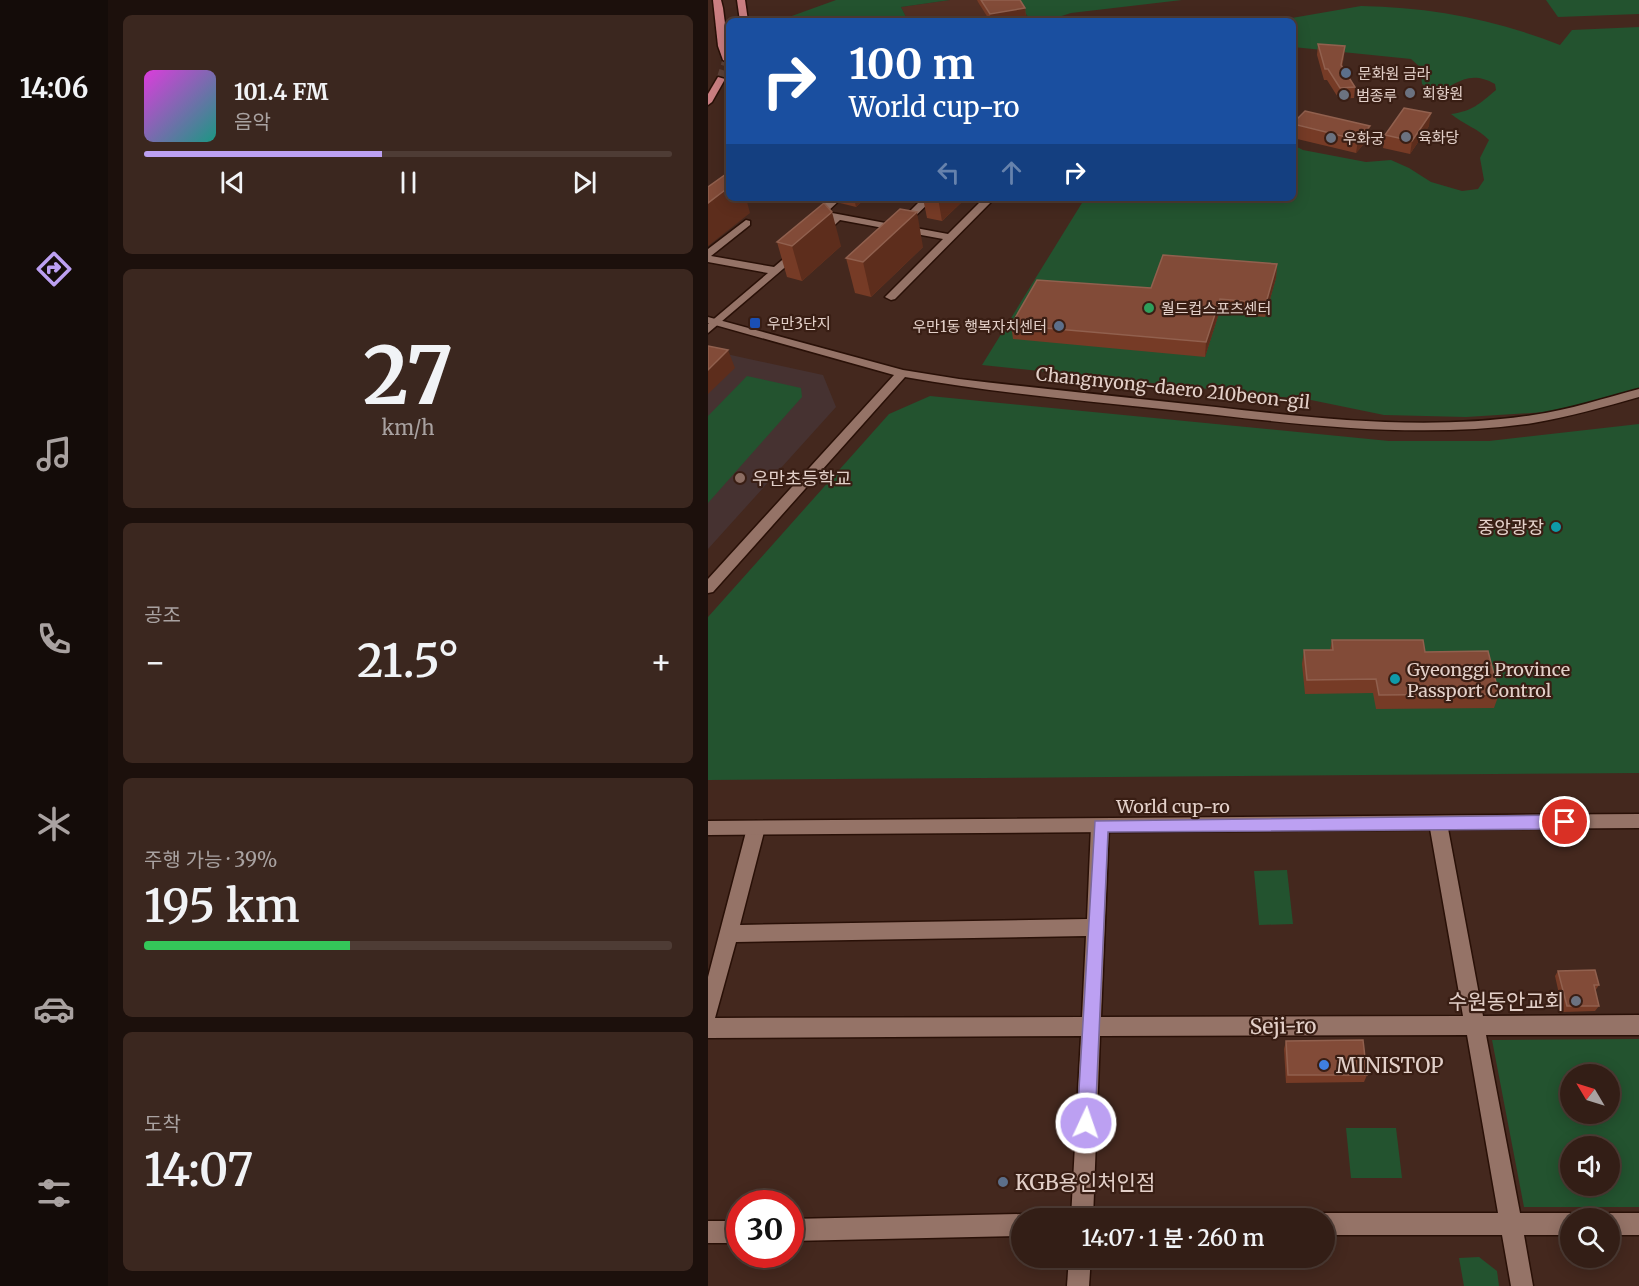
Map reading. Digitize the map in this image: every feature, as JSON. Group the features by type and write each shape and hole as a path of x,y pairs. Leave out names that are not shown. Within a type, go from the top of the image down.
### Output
{"main road":[{"path":"717,0 722,27 721,49 726,58"},
{"path":"741,0 744,18"},
{"path":"708,102 721,79"}],"street":[{"path":"833,201 819,213 894,231 952,238"},
{"path":"894,231 926,201"},
{"path":"891,297 987,201"},
{"path":"711,324 777,271 838,217"},
{"path":"708,256 746,223"},
{"path":"708,256 777,271"},
{"name":"Changnyong-daero 210beon-gil","path":"711,324 902,374 969,384 1308,421 1466,426 1584,409 1639,393"},
{"path":"708,588 902,374"},
{"name":"World cup-ro","path":"708,828 1639,821"},
{"path":"1438,823 1522,1286"},
{"path":"1082,1208 1100,826"},
{"path":"708,1013 756,828"},
{"path":"728,934 1094,927"},
{"name":"Seji-ro","path":"708,1028 1639,1025"},
{"path":"1335,1224 1560,1224"},
{"path":"1620,1224 1639,1224"},
{"path":"804,1230 1011,1225"},
{"path":"708,1232 726,1232"},
{"path":"1078,1286 1079,1268"}],"shaded area":[{"path":"950,0 1016,0 1029,18 906,18 901,7"},
{"name":"우만초등학교","path":"708,350 823,375 836,407 708,549"}],"green space":[{"path":"836,0 950,0 901,7 906,18 786,18"},
{"path":"1016,0 1182,0 1071,13 1055,18 1029,18"},
{"path":"1546,0 1639,0 1639,14 1558,17"},
{"path":"1361,6 1412,9 1488,22 1560,45 1572,30 1639,27 1639,389 1590,406 1546,412 1466,417 1384,415 1311,400 982,365 1083,201 1296,201 1296,146 1303,150 1366,162 1391,160 1431,182 1462,191 1478,189 1484,180 1480,158 1489,140 1451,114 1465,111 1480,103 1496,90 1495,84 1472,78 1448,87 1432,89 1422,84 1420,67 1411,59 1296,47 1296,18 1292,18"},
{"path":"747,376 801,388 802,397 708,503 708,416"},
{"path":"930,396 1389,441 1489,441 1639,424 1639,773 708,780 708,617 889,414"},
{"path":"1287,870 1293,924 1259,925 1254,871"},
{"path":"1639,1039 1639,1207 1524,1207 1492,1040"},
{"path":"1346,1128 1396,1128 1402,1178 1351,1178"},
{"path":"1479,1257 1497,1271 1499,1286 1464,1286 1459,1258"}],"building":[{"path":"981,0 1020,0 1025,8 990,14"},
{"path":"1318,44 1345,46 1341,65 1355,87 1340,88 1328,69 1325,69"},
{"path":"1404,108 1431,113 1412,141 1385,135"},
{"path":"1305,111 1370,126 1358,140 1296,125 1296,120"},
{"path":"726,174 726,189 708,203 708,187"},
{"path":"824,203 832,212 792,246 777,242"},
{"path":"900,209 917,212 863,262 846,258"},
{"name":"월드컵스포츠센터","path":"1163,255 1277,264 1266,303 1220,299 1206,342 1011,325 1037,280 1151,288"},
{"path":"708,346 728,350 708,370"},
{"name":"Gyeonggi Province Passport Control","path":"1332,640 1423,640 1425,652 1488,651 1499,694 1379,695 1376,679 1307,680 1304,650 1333,650"},
{"name":"수원동안교회","path":"1595,970 1599,985 1594,985 1599,1006 1567,1006 1558,971"},
{"name":"MINISTOP","path":"1363,1040 1367,1075 1288,1075 1286,1041"}],"tunnel":[{"path":"721,79 726,63"}],"place":[{"name":"문화원 금라","path":"1346,73"},
{"name":"회향원","path":"1410,93"},
{"name":"범종루","path":"1344,95"},
{"name":"육화당","path":"1406,137"},
{"name":"우화궁","path":"1331,138"},
{"name":"월드컵스포츠센터","path":"1149,308"},
{"name":"우만3단지","path":"755,323"},
{"name":"우만1동 행복자치센터","path":"1059,326"},
{"name":"우만초등학교","path":"740,478"},
{"name":"중앙광장","path":"1556,527"},
{"name":"Gyeonggi Province Passport Control","path":"1395,679"},
{"name":"수원동안교회","path":"1576,1001"},
{"name":"MINISTOP","path":"1324,1065"},
{"name":"KGB용인처인점","path":"1003,1182"}],"route":[{"path":"1086,1123 1100,826 1565,822"}]}
